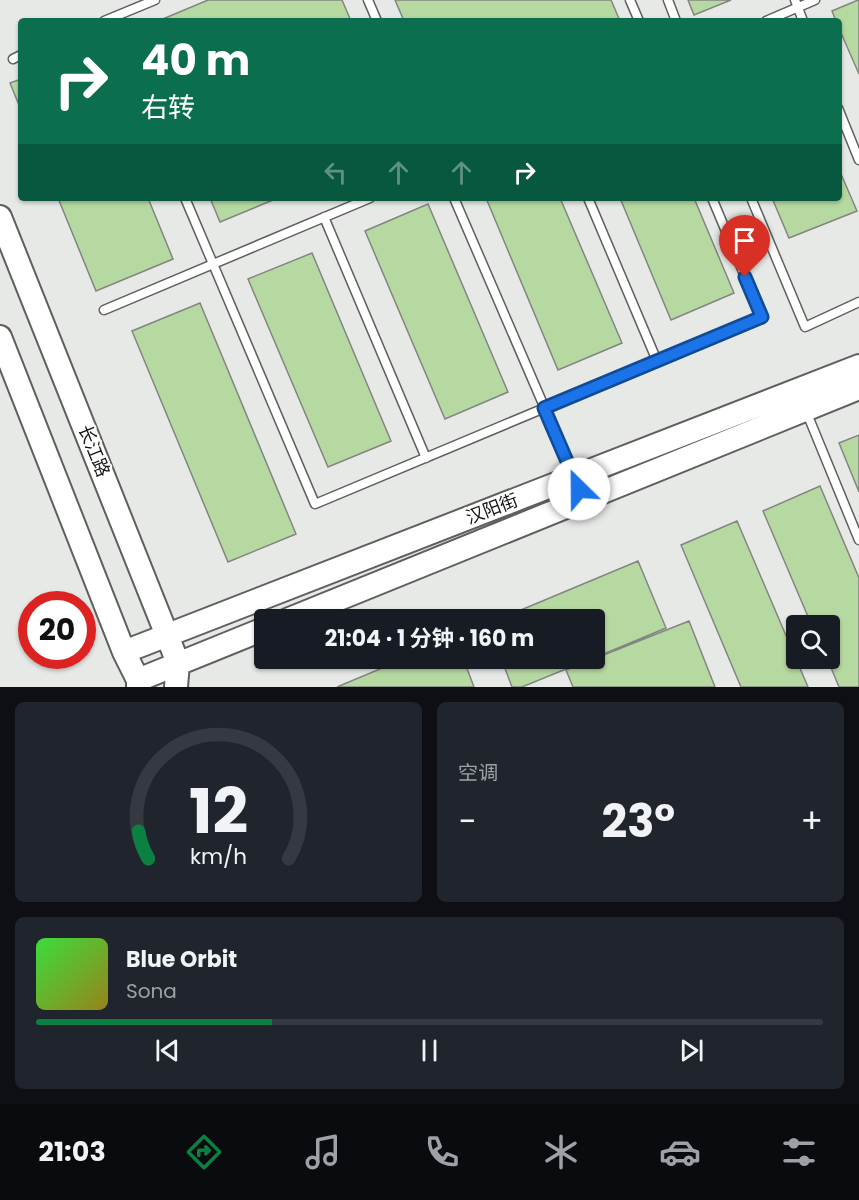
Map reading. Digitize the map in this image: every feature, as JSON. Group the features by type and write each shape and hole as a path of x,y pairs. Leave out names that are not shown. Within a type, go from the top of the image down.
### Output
{"main road":[{"name":"长江路","path":"0,217 178,663 176,687"},
{"path":"0,337 138,684 178,663 254,633"},
{"name":"汉阳街","path":"314,609 584,500 802,400 859,366"},
{"name":"汉阳街","path":"124,652 574,477 802,400 859,388"}],"lane":[{"path":"113,18 155,0"},
{"path":"368,0 376,18"},
{"path":"630,0 638,18"},
{"path":"668,0 675,18"},
{"path":"771,18 796,4 815,0"},
{"path":"796,4 802,18"},
{"path":"842,118 859,160"},
{"path":"186,201 315,504 762,317 713,201"},
{"path":"104,310 362,201"},
{"path":"455,201 584,500"},
{"path":"589,201 657,361"},
{"path":"752,201 805,327 859,302"},
{"path":"324,217 426,458"},
{"path":"802,400 859,540"}],"building":[{"path":"208,0 342,0 350,18 165,18"},
{"path":"395,0 611,0 619,18 403,18"},
{"path":"688,0 731,0 694,15"},
{"path":"859,0 859,74 842,35 842,18 835,18 832,11"},
{"path":"18,80 18,103 10,83"},
{"path":"842,176 857,211 789,238 773,201 842,201"},
{"path":"59,201 149,201 173,259 96,291"},
{"path":"211,201 271,201 220,222"},
{"path":"487,201 561,201 622,343 558,370"},
{"path":"621,201 695,201 734,293 671,320"},
{"path":"428,204 508,392 445,419 365,231"},
{"path":"312,253 391,441 328,467 248,279"},
{"path":"200,303 296,534 228,562 132,331"},
{"path":"859,435 859,492 839,443"},
{"path":"820,486 859,578 859,687 839,687 832,669 840,669 840,615 807,615 763,511"},
{"path":"737,521 786,636 786,669 800,669 808,687 741,687 681,545"},
{"path":"638,561 666,628 605,653 605,609 523,609"},
{"path":"689,621 715,687 573,687 566,670 605,669 605,654"},
{"path":"380,669 467,669 474,687 337,687"},
{"path":"505,669 566,669 522,687 512,687"}],"route":[{"path":"579,489 544,408 762,317 745,277"}]}
